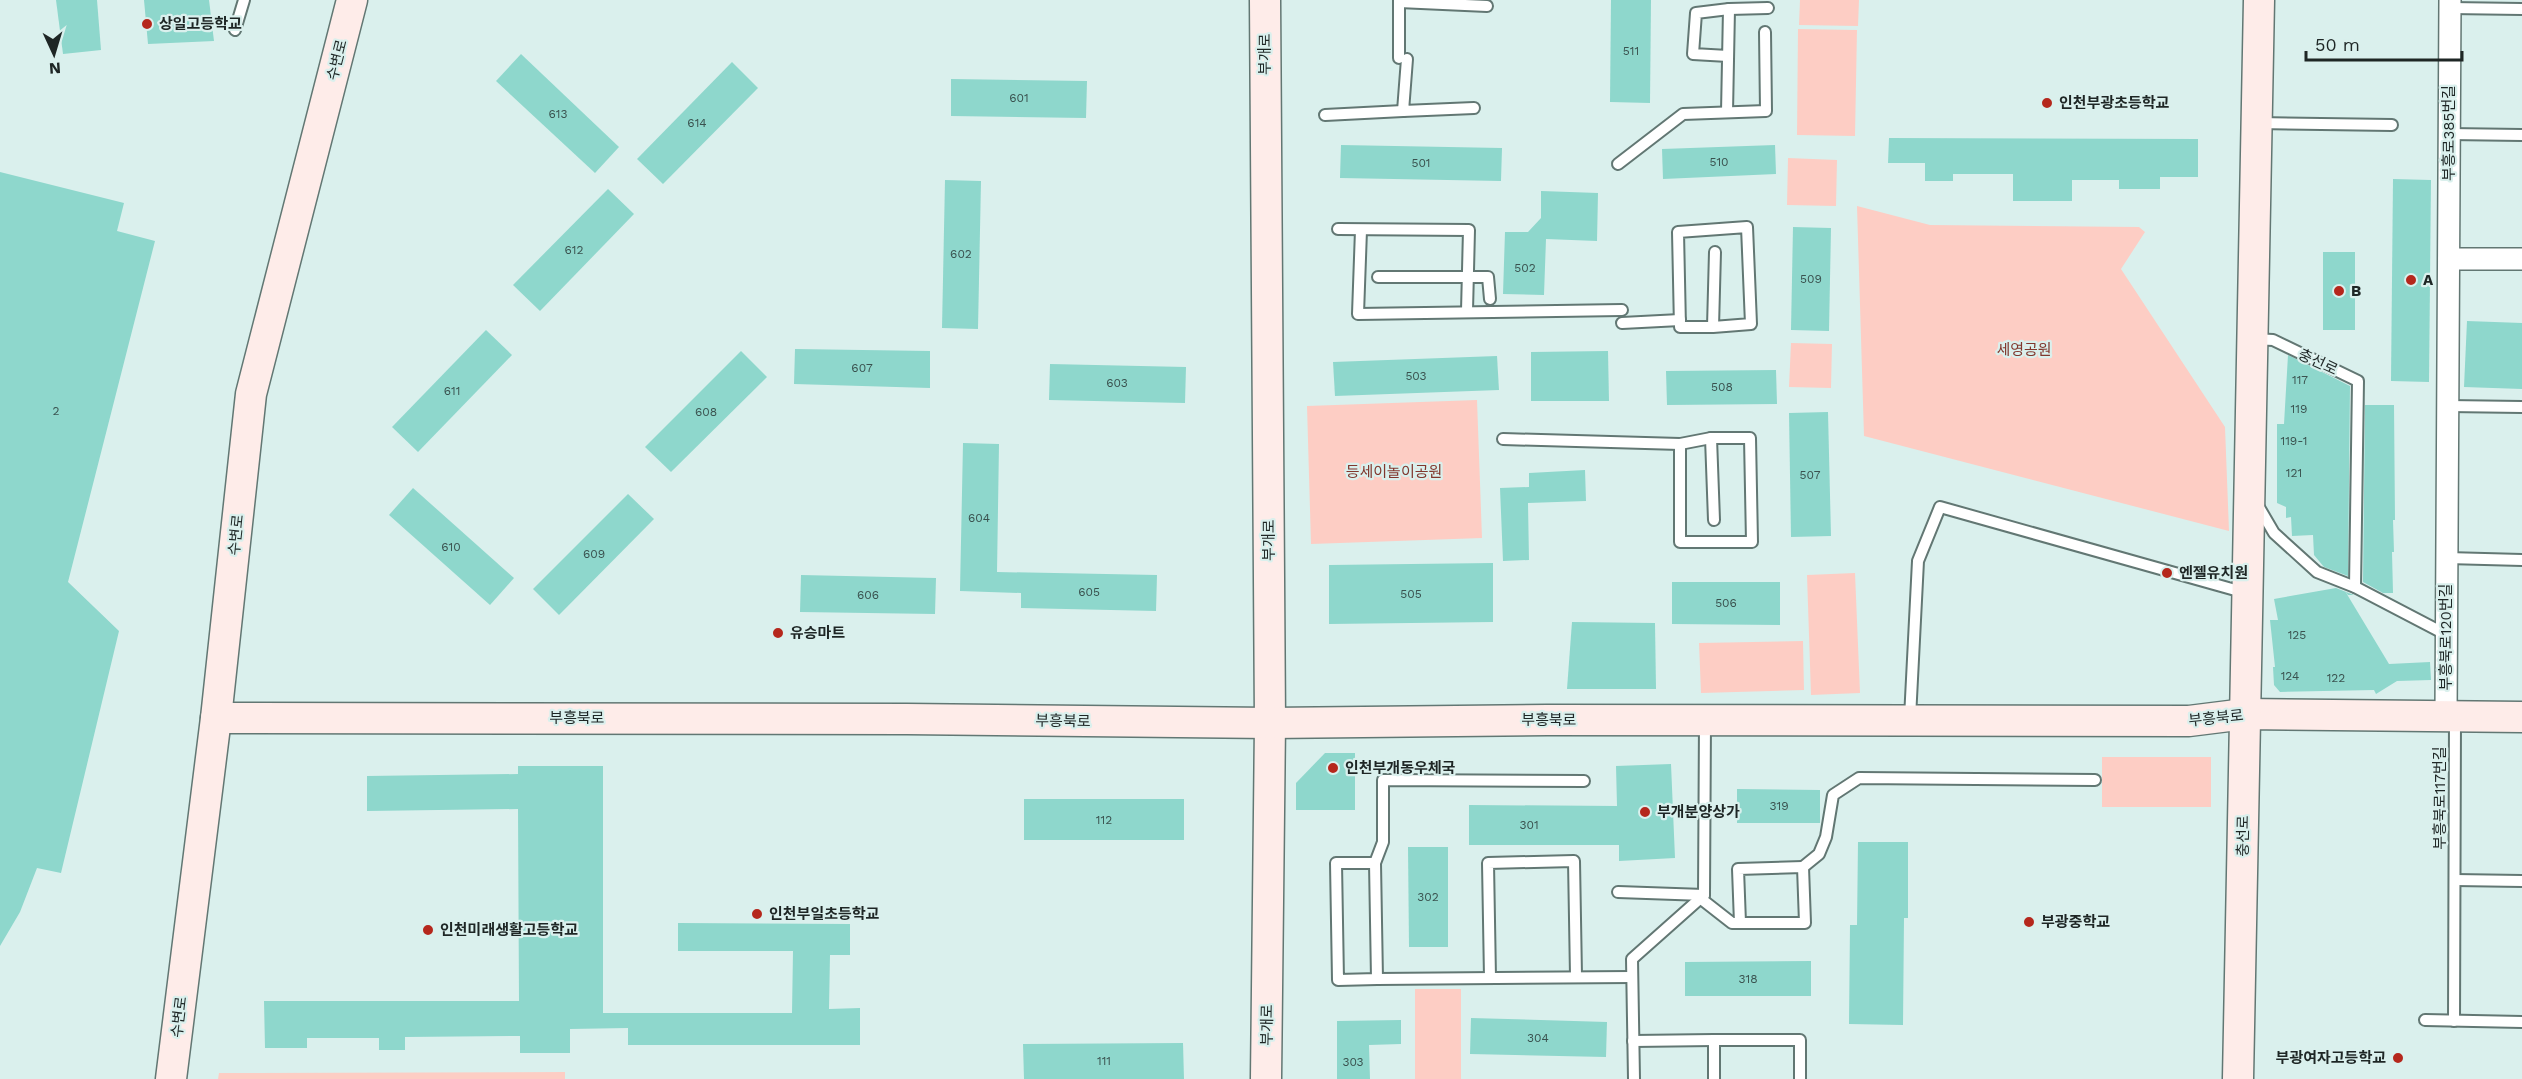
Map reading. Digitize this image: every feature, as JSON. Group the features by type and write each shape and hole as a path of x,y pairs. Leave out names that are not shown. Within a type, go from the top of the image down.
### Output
{"street":[{"name":"수변로","path":"171,1079 216,718 251,394 352,0"},
{"name":"부개로","path":"1265,0 1270,723 1266,1079"},
{"name":"충선로","path":"2238,1079 2259,0"},
{"name":"부흥로385번길","path":"2449,259 2450,4"},
{"path":"2449,259 2522,259"},
{"name":"부흥북로120번길","path":"2449,259 2447,635 2450,716"},
{"name":"부흥북로","path":"216,718 884,719 1270,723 2189,721 2245,714 2522,717"}],"lane":[{"path":"235,30 244,0"},
{"path":"1402,111 1403,58 1399,1 1487,6"},
{"name":"부흥로385번길","path":"2450,4 2522,9"},
{"path":"1728,56 1693,54 1696,13 1768,8"},
{"path":"1727,112 1730,9"},
{"path":"1618,164 1683,114 1766,111 1765,32"},
{"path":"1325,116 1474,108"},
{"path":"2256,123 2392,125"},
{"path":"2449,134 2522,135"},
{"path":"1747,227 1751,324 1713,327 1680,327 1678,232 1747,227"},
{"path":"1338,230 1468,230 1467,311"},
{"path":"1361,230 1358,314 1622,309"},
{"path":"1713,327 1715,252"},
{"path":"1378,278 1488,277 1490,299"},
{"path":"1622,323 1680,320"},
{"name":"충선로","path":"2252,339 2273,340 2358,381 2355,587"},
{"path":"2448,406 2522,407"},
{"path":"1503,439 1621,440 1680,444 1711,438 1750,438 1752,542 1680,542 1680,444"},
{"path":"1711,438 1714,520"},
{"path":"2250,490 2274,533 2317,572 2355,587 2447,635"},
{"path":"1910,721 1918,561 1940,507 2248,593"},
{"path":"2447,558 2522,560"},
{"name":"부흥북로117번길","path":"2450,716 2455,880 2454,1021"},
{"path":"1634,1079 1632,959 1702,896 1705,721"},
{"path":"1740,923 1738,869 1803,867 1819,854 1833,795 1859,778 2095,780"},
{"path":"1377,979 1375,863 1383,842 1383,780 1584,781"},
{"path":"1490,978 1488,863 1574,861 1576,976"},
{"path":"1375,863 1336,863 1338,980 1632,977"},
{"path":"1618,892 1702,896 1732,923 1804,923 1803,867"},
{"path":"2455,880 2522,880"},
{"path":"2425,1020 2522,1022"},
{"path":"1714,1040 1714,1079"},
{"path":"1633,1041 1800,1040 1800,1079"}],"green space":[{"path":"1800,0 1859,0 1858,26 1799,25"},
{"path":"1798,29 1857,30 1855,136 1797,135"},
{"path":"1788,158 1837,160 1836,206 1787,205"},
{"name":"세영공원","path":"1857,206 1930,225 2139,227 2145,232 2121,269 2225,427 2229,531 1864,436"},
{"path":"1791,343 1832,344 1831,388 1789,387"},
{"name":"등세이놀이공원","path":"1477,400 1482,538 1311,544 1307,406"},
{"path":"1855,573 1860,693 1811,695 1807,575"},
{"path":"1803,641 1804,690 1701,693 1699,643"},
{"path":"2102,757 2211,757 2211,807 2102,807"},
{"path":"1415,989 1461,989 1461,1079 1415,1079"},
{"path":"565,1072 565,1079 218,1079 219,1073"}],"building":[{"path":"56,0 97,0 101,50 63,54"},
{"path":"144,0 209,0 214,41 148,44"},
{"path":"1611,0 1651,0 1650,103 1610,102"},
{"path":"521,54 619,147 595,173 496,81"},
{"path":"732,62 758,88 663,184 637,159"},
{"path":"951,79 1087,81 1086,118 951,116"},
{"path":"1889,138 2198,139 2198,177 2160,177 2160,189 2119,189 2119,180 2072,180 2072,201 2013,201 2013,174 1953,174 1953,181 1925,181 1925,163 1888,163"},
{"path":"1341,145 1502,148 1501,181 1340,178"},
{"path":"1775,145 1776,174 1663,179 1662,149"},
{"path":"0,172 124,203 117,231 155,241 68,582 119,631 61,873 37,868 20,912 0,946"},
{"name":"A","path":"2393,179 2431,180 2429,382 2391,381"},
{"path":"945,180 981,181 978,329 942,328"},
{"path":"608,189 634,214 540,311 513,285"},
{"path":"1541,191 1598,193 1597,241 1546,239 1544,295 1503,294 1505,232 1528,232 1541,218"},
{"path":"1793,227 1831,228 1829,331 1791,330"},
{"name":"B","path":"2323,252 2355,252 2355,330 2323,330"},
{"path":"2467,321 2522,323 2522,389 2464,387"},
{"path":"486,330 512,355 418,452 392,427"},
{"path":"795,349 930,351 930,388 794,384"},
{"path":"741,351 767,377 671,472 645,447"},
{"path":"1608,351 1609,401 1531,401 1531,352"},
{"path":"2288,355 2350,386 2348,576 2324,567 2314,555 2313,535 2292,536 2291,517 2286,518 2286,507 2277,503 2277,424 2284,424"},
{"path":"1497,356 1499,390 1335,396 1333,362"},
{"path":"1050,364 1186,367 1185,403 1049,400"},
{"path":"1776,370 1777,404 1667,405 1666,371"},
{"path":"2365,405 2394,405 2393,593 2383,593 2363,582"},
{"path":"1828,412 1831,536 1791,537 1789,413"},
{"path":"963,443 999,444 997,572 1157,575 1156,611 1021,608 1021,593 960,591"},
{"path":"1585,470 1586,501 1528,503 1529,560 1503,561 1500,488 1529,487 1529,473"},
{"path":"413,488 514,578 490,605 389,515"},
{"path":"628,494 654,519 559,615 533,589"},
{"path":"1493,563 1493,622 1329,624 1329,565"},
{"path":"801,575 936,578 935,614 800,612"},
{"path":"1672,582 1780,582 1780,625 1672,624"},
{"path":"2336,588 2345,592 2389,664 2430,662 2431,680 2397,681 2376,694 2374,690 2280,692 2274,685 2273,667 2275,667 2270,620 2278,620 2274,599"},
{"path":"1572,622 1655,623 1656,689 1567,689"},
{"name":"인천부개동우체국","path":"1325,753 1355,753 1355,810 1296,810 1296,783"},
{"path":"1671,764 1675,858 1619,861 1619,845 1469,845 1469,805 1617,806 1616,766"},
{"path":"518,766 603,766 603,1013 792,1013 793,951 678,951 678,923 850,924 850,955 830,955 829,1009 860,1008 860,1045 628,1045 628,1028 570,1029 570,1053 520,1053 520,1036 405,1037 405,1050 379,1050 379,1038 307,1038 307,1048 265,1048 264,1001 519,1001 518,809 367,811 367,776 518,774"},
{"path":"1737,789 1820,790 1820,823 1737,823"},
{"path":"1024,799 1184,799 1184,840 1024,840"},
{"path":"1858,842 1908,842 1908,918 1904,918 1903,1025 1849,1024 1850,925 1857,925"},
{"path":"1408,847 1448,847 1448,947 1409,947"},
{"path":"1811,961 1811,996 1685,996 1685,962"},
{"path":"1471,1018 1607,1022 1606,1057 1470,1054"},
{"path":"1401,1020 1401,1044 1369,1045 1370,1079 1337,1079 1337,1021"},
{"path":"1183,1043 1184,1079 1024,1079 1023,1044"}],"place":[{"name":"상일고등학교","path":"147,24"},
{"name":"인천부광초등학교","path":"2047,103"},
{"name":"A","path":"2411,280"},
{"name":"B","path":"2339,291"},
{"name":"엔젤유치원","path":"2167,573"},
{"name":"유승마트","path":"778,633"},
{"name":"인천부개동우체국","path":"1333,768"},
{"name":"부개분양상가","path":"1645,812"},
{"name":"인천부일초등학교","path":"757,914"},
{"name":"부광중학교","path":"2029,922"},
{"name":"인천미래생활고등학교","path":"428,930"},
{"name":"부광여자고등학교","path":"2398,1058"}]}
